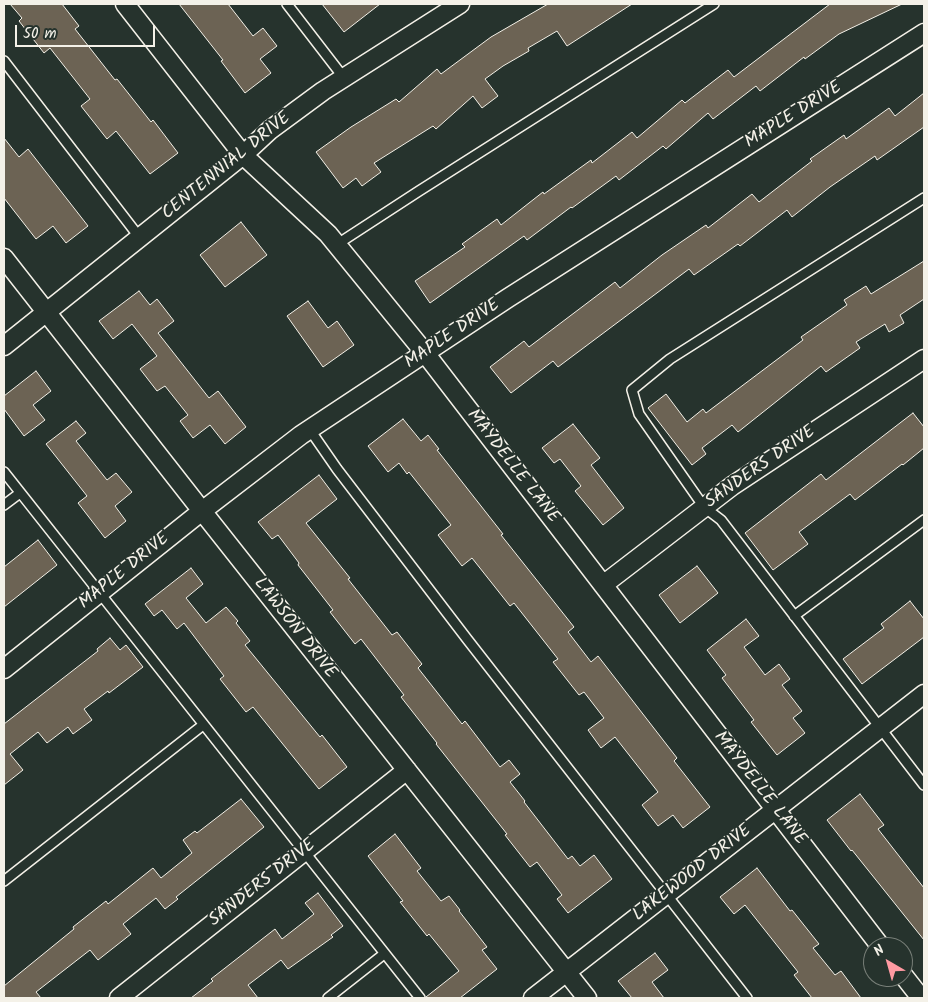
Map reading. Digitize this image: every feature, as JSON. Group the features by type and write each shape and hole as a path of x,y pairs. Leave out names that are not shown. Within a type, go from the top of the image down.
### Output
{"street":[{"name":"MAYDELLE LANE","path":"125,4 243,155 328,234 425,353 873,937"},
{"name":"CENTENNIAL DRIVE","path":"4,346 243,155 270,130 451,6"},
{"name":"MAPLE DRIVE","path":"4,669 202,511 310,430 508,298 924,33"},
{"name":"LAWSON DRIVE","path":"4,258 587,998"},
{"name":"SANDERS DRIVE","path":"603,585 732,486 924,359"},
{"name":"LAKEWOOD DRIVE","path":"533,998 924,694"},
{"name":"SANDERS DRIVE","path":"119,998 407,770"},
{"path":"912,987 921,998"}],"lane":[{"path":"287,4 344,78"},
{"path":"336,245 714,4"},
{"path":"4,61 140,238"},
{"path":"924,198 670,359 632,390 639,414 704,507 721,520 924,785"},
{"path":"310,430 336,469 747,998"},
{"path":"4,472 420,998"},
{"path":"4,505 20,492"},
{"path":"794,616 924,520"},
{"path":"4,881 203,725"},
{"path":"328,998 384,954"}],"building":[{"path":"10,4 62,4 79,26 75,29 151,122 153,120 178,153 150,174 116,131 107,139 81,106 90,99 50,48 44,53 19,21 22,18"},
{"path":"179,4 228,4 253,36 263,28 277,46 260,59 271,73 245,93 221,61 223,60"},
{"path":"322,4 380,4 344,32"},
{"path":"548,4 632,4 567,46 557,31 528,48 529,51 485,79 498,96 482,108 473,96 436,129 433,126 374,163 381,172 362,186 356,178 343,188 316,152 351,127 396,99 399,102 437,69 441,74 491,37"},
{"path":"830,4 902,4 839,34 805,59 804,57 760,91 756,86 713,119 708,113 666,149 663,146 619,180 616,176 527,240 524,236 430,303 415,281 465,247 462,244 497,219 501,225 543,192 544,194 591,160 592,163 632,132 637,138 682,100 685,103 728,70 734,77"},
{"path":"924,93 924,127 877,160 875,156 830,187 792,217 787,210 740,246 738,244 694,275 689,269 558,367 553,361 511,393 490,367 524,341 529,347 615,282 620,288 662,255 706,225 708,228 752,194 759,202 812,161 810,159 844,135 846,139 889,108 895,116"},
{"path":"4,138 19,157 28,149 88,226 66,243 53,226 36,239 4,198"},
{"path":"241,222 267,255 225,287 200,255"},
{"path":"924,261 924,299 900,315 904,323 889,332 885,324 856,342 860,348 826,372 821,366 738,432 732,425 702,448 706,454 692,465 648,408 666,394 687,422 703,409 706,413 803,340 801,337 847,305 844,300 866,286 871,294"},
{"path":"139,291 150,305 157,299 174,321 158,333 209,398 218,391 246,427 225,444 210,425 193,438 180,421 188,415 165,386 157,391 140,369 157,356 132,324 113,339 99,321"},
{"path":"308,301 328,328 337,321 354,345 323,367 287,316"},
{"path":"36,371 51,391 33,405 45,420 24,436 4,409 4,396"},
{"path":"913,413 924,427 924,448 855,500 850,494 799,532 808,544 773,570 745,533 821,474 826,480"},
{"path":"403,419 421,441 428,435 439,449 437,450 503,534 501,535 574,627 568,632 591,662 598,656 677,758 674,761 710,807 683,828 673,815 658,826 642,805 658,792 615,737 601,748 588,730 604,718 584,692 579,695 553,662 558,659 514,603 510,606 472,558 462,566 438,535 451,525 409,472 407,474 399,463 388,472 368,446"},
{"path":"76,421 86,433 76,441 107,480 116,473 132,492 115,506 126,521 105,538 78,503 87,496 46,444"},
{"path":"573,424 600,458 591,465 624,508 603,525 575,491 581,486 560,459 554,463 542,448"},
{"path":"319,475 337,499 306,523 392,635 397,632 422,664 418,668 462,724 465,721 500,767 509,760 520,774 510,782 568,859 572,856 580,866 594,855 612,879 568,913 557,899 562,895 537,862 530,867 505,835 507,834 401,697 404,695 361,639 355,644 330,612 333,610 298,565 299,563 278,535 272,539 258,522"},
{"path":"38,540 57,565 4,607 4,567"},
{"path":"697,566 718,593 680,623 659,595"},
{"path":"191,568 203,584 186,598 206,623 226,607 238,621 236,623 250,641 245,645 347,767 319,789 253,707 246,712 220,679 224,676 184,623 177,629 162,610 154,616 145,604"},
{"path":"910,601 924,619 924,637 862,684 843,659 884,628 881,624"},
{"path":"746,619 759,636 744,647 765,675 779,664 790,679 782,685 802,711 793,718 805,733 777,755 751,722 754,720 722,678 726,675 707,650"},
{"path":"110,638 120,650 126,645 143,667 84,709 92,720 73,734 68,727 47,743 38,732 10,754 23,770 4,785 4,724 98,651 97,649"},
{"path":"860,794 884,825 878,829 924,888 924,940 827,820"},
{"path":"241,799 264,827 176,897 178,899 165,909 156,898 123,924 131,934 98,960 90,950 36,992 41,998 4,998 4,986 74,929 73,927 106,901 108,904 153,868 161,878 192,853 183,840 195,831 197,833"},
{"path":"395,834 421,868 417,871 441,901 449,896 460,910 487,947 482,950 497,969 460,998 426,998 459,971 429,934 427,936 400,902 403,901 368,856"},
{"path":"757,868 790,911 792,910 819,944 813,948 835,975 841,971 861,998 812,998 794,975 798,972 745,905 734,914 720,897"},
{"path":"318,893 343,926 331,935 333,937 288,969 281,960 248,985 258,998 191,998 213,981 211,979 275,929 282,939 314,914 305,903"},
{"path":"655,953 668,970 652,982 664,998 632,998 618,981"}]}
